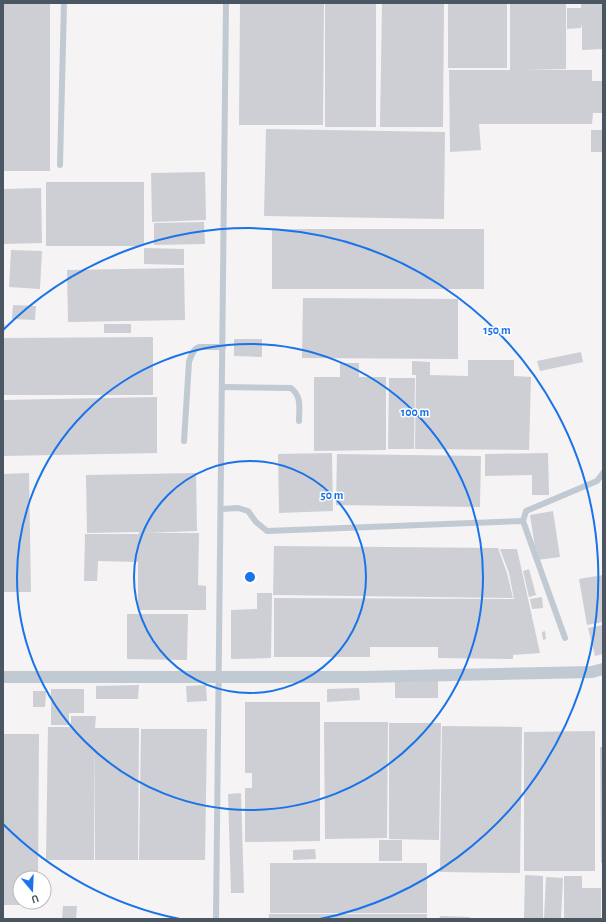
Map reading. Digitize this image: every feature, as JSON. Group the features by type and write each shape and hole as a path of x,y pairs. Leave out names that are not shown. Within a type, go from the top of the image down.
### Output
{"street":[{"path":"3,677 379,677 592,672 603,669"}],"lane":[{"path":"60,165 64,3"},
{"path":"216,919 222,509 226,3"},
{"path":"184,441 190,362 192,354 196,348 199,347 223,347"},
{"path":"223,387 290,388 296,392 299,398 298,421"},
{"path":"565,638 523,521 526,511 597,481 603,473"},
{"path":"222,509 238,508 248,511 256,522 267,531 523,521"}],"building":[{"path":"3,3 50,3 50,171 3,171"},
{"path":"240,3 324,3 323,125 239,125"},
{"path":"325,3 376,3 376,127 325,127"},
{"path":"382,3 444,3 443,127 380,127"},
{"path":"448,3 507,3 507,68 448,68"},
{"path":"510,3 566,3 566,69 525,70 592,70 592,81 603,81 603,113 593,113 592,124 479,124 481,150 450,152 449,70 510,70"},
{"path":"581,3 603,3 603,49 582,50 582,24 581,28 567,29 567,8 581,8"},
{"path":"266,129 445,132 444,219 264,216"},
{"path":"591,130 603,130 603,152 591,152"},
{"path":"205,172 206,220 152,222 151,173"},
{"path":"46,182 144,182 144,246 46,246"},
{"path":"41,188 42,243 3,244 3,189"},
{"path":"204,222 205,244 154,245 154,223"},
{"path":"272,229 484,229 484,289 272,289"},
{"path":"144,248 184,249 184,265 144,264"},
{"path":"11,250 42,251 40,289 9,287"},
{"path":"184,268 185,320 68,322 67,270"},
{"path":"303,298 458,299 458,359 302,358"},
{"path":"13,305 36,306 35,320 12,319"},
{"path":"3,324 5,324 4,336 3,336"},
{"path":"104,324 131,324 131,333 104,333"},
{"path":"153,337 153,395 3,395 3,338"},
{"path":"234,339 262,339 262,357 234,356"},
{"path":"581,352 583,362 540,371 537,361"},
{"path":"468,360 514,360 514,376 531,377 529,450 415,449 416,375 412,375 412,361 430,362 430,375 468,376"},
{"path":"340,363 359,363 359,377 386,377 386,450 314,451 314,377 340,377"},
{"path":"389,378 415,378 414,449 388,449"},
{"path":"157,397 157,453 3,456 3,400"},
{"path":"332,453 333,511 279,513 278,454"},
{"path":"548,453 549,495 532,495 532,475 485,476 485,454"},
{"path":"337,454 481,456 480,507 336,505"},
{"path":"29,473 31,592 3,592 3,474"},
{"path":"196,473 197,531 145,533 199,533 198,585 206,586 206,610 138,610 138,562 98,561 97,581 84,581 85,534 139,534 139,532 87,533 86,475"},
{"path":"553,511 560,557 537,560 530,515"},
{"path":"274,546 498,548 507,573 513,598 273,595"},
{"path":"500,549 517,549 540,653 513,655 513,659 438,658 438,647 370,647 370,657 274,657 274,598 514,599 509,573"},
{"path":"529,569 536,595 529,597 523,571"},
{"path":"603,575 603,622 587,625 579,579"},
{"path":"257,593 272,593 271,658 231,659 231,610 257,609"},
{"path":"542,597 543,608 532,609 530,599"},
{"path":"127,614 188,614 187,660 127,659"},
{"path":"603,625 603,654 595,656 588,628"},
{"path":"545,631 546,639 543,640 542,632"},
{"path":"395,681 438,681 438,698 395,698"},
{"path":"139,685 138,699 96,699 96,686"},
{"path":"206,685 207,701 187,702 186,686"},
{"path":"359,688 360,700 327,702 327,689"},
{"path":"51,689 84,689 84,713 69,713 69,725 51,725"},
{"path":"33,691 46,691 45,707 33,707"},
{"path":"245,702 320,702 320,841 245,842 245,788 252,788 252,773 245,773"},
{"path":"71,716 96,716 95,728 139,728 138,860 95,860 95,736 94,860 46,860 48,727 71,727"},
{"path":"324,722 388,722 387,838 325,839"},
{"path":"389,723 441,723 439,840 389,839"},
{"path":"442,726 522,727 520,873 440,872"},
{"path":"141,729 207,729 205,860 139,860"},
{"path":"595,731 595,871 524,871 524,732"},
{"path":"3,734 39,734 38,870 12,870 12,905 3,905"},
{"path":"600,747 603,747 603,863 601,863"},
{"path":"241,793 244,893 231,893 228,794"},
{"path":"379,840 402,840 402,861 379,861"},
{"path":"315,849 316,859 293,860 293,850"},
{"path":"270,863 427,863 427,913 270,913"},
{"path":"525,875 543,876 543,918 524,918"},
{"path":"564,876 582,876 582,888 601,888 601,919 564,919"},
{"path":"546,877 563,878 561,919 544,919"},
{"path":"63,906 77,906 76,919 62,919"},
{"path":"269,914 427,914 427,919 269,919"},
{"path":"440,916 470,917 470,919 439,919"}]}
